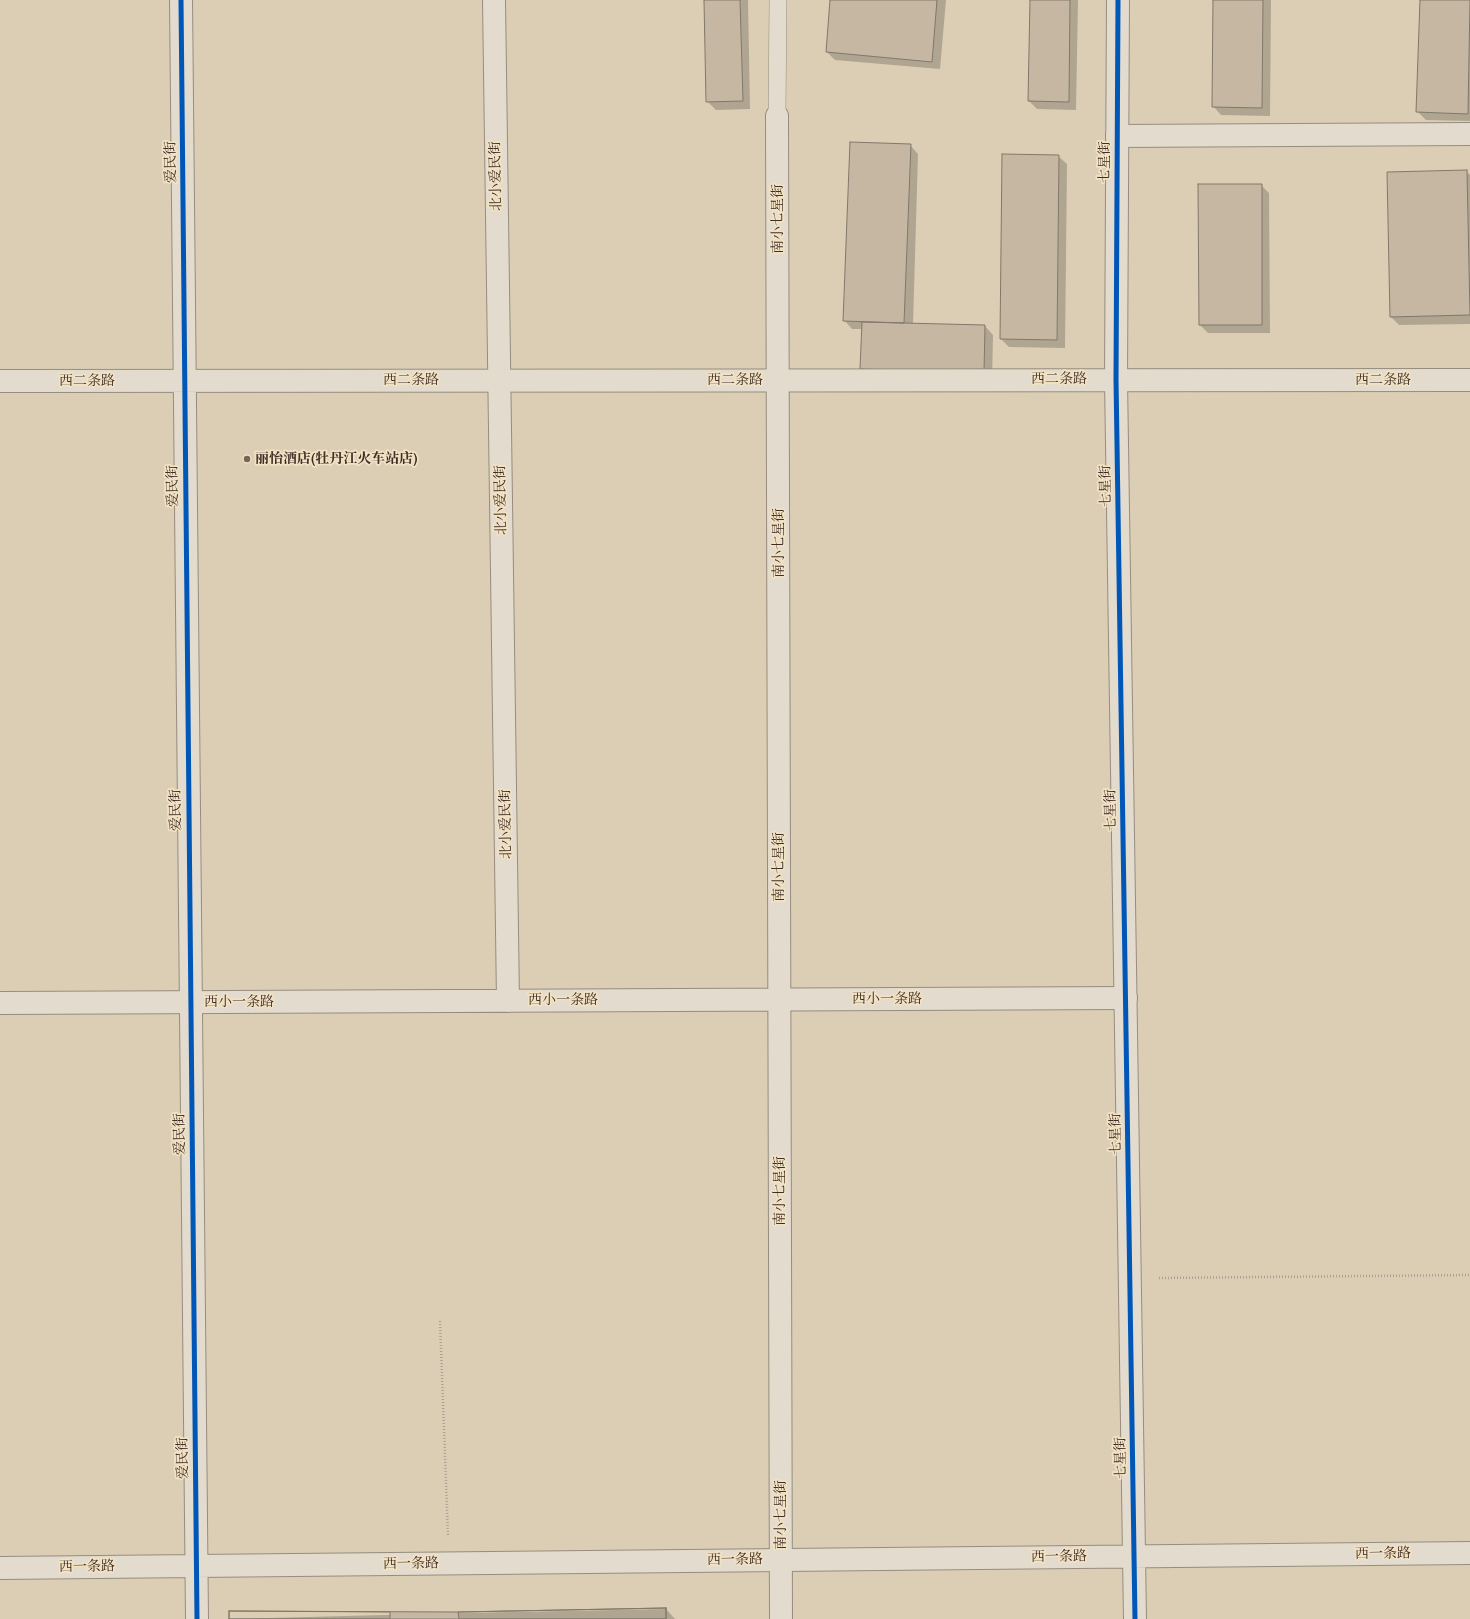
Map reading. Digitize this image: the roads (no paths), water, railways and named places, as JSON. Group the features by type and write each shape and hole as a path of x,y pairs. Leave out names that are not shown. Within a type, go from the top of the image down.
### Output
{"street":[{"name":"爱民街","path":"182,0 186,345 184,381 197,1619"},
{"name":"北小爱民街","path":"494,0 508,1001"},
{"name":"七星街","path":"1118,0 1116,379 1131,1279 1135,1619"},
{"name":"南小七星街","path":"777,116 781,1619"},
{"path":"1117,136 1470,134"},
{"name":"西二条路","path":"0,381 1116,379 1470,380"},
{"name":"西小一条路","path":"0,1003 1126,998"},
{"name":"西一条路","path":"0,1568 1470,1553"}],"lane":[{"path":"777,116 778,0"}],"place":[{"name":"丽怡酒店(牡丹江火车站店)","path":"247,459"}]}
